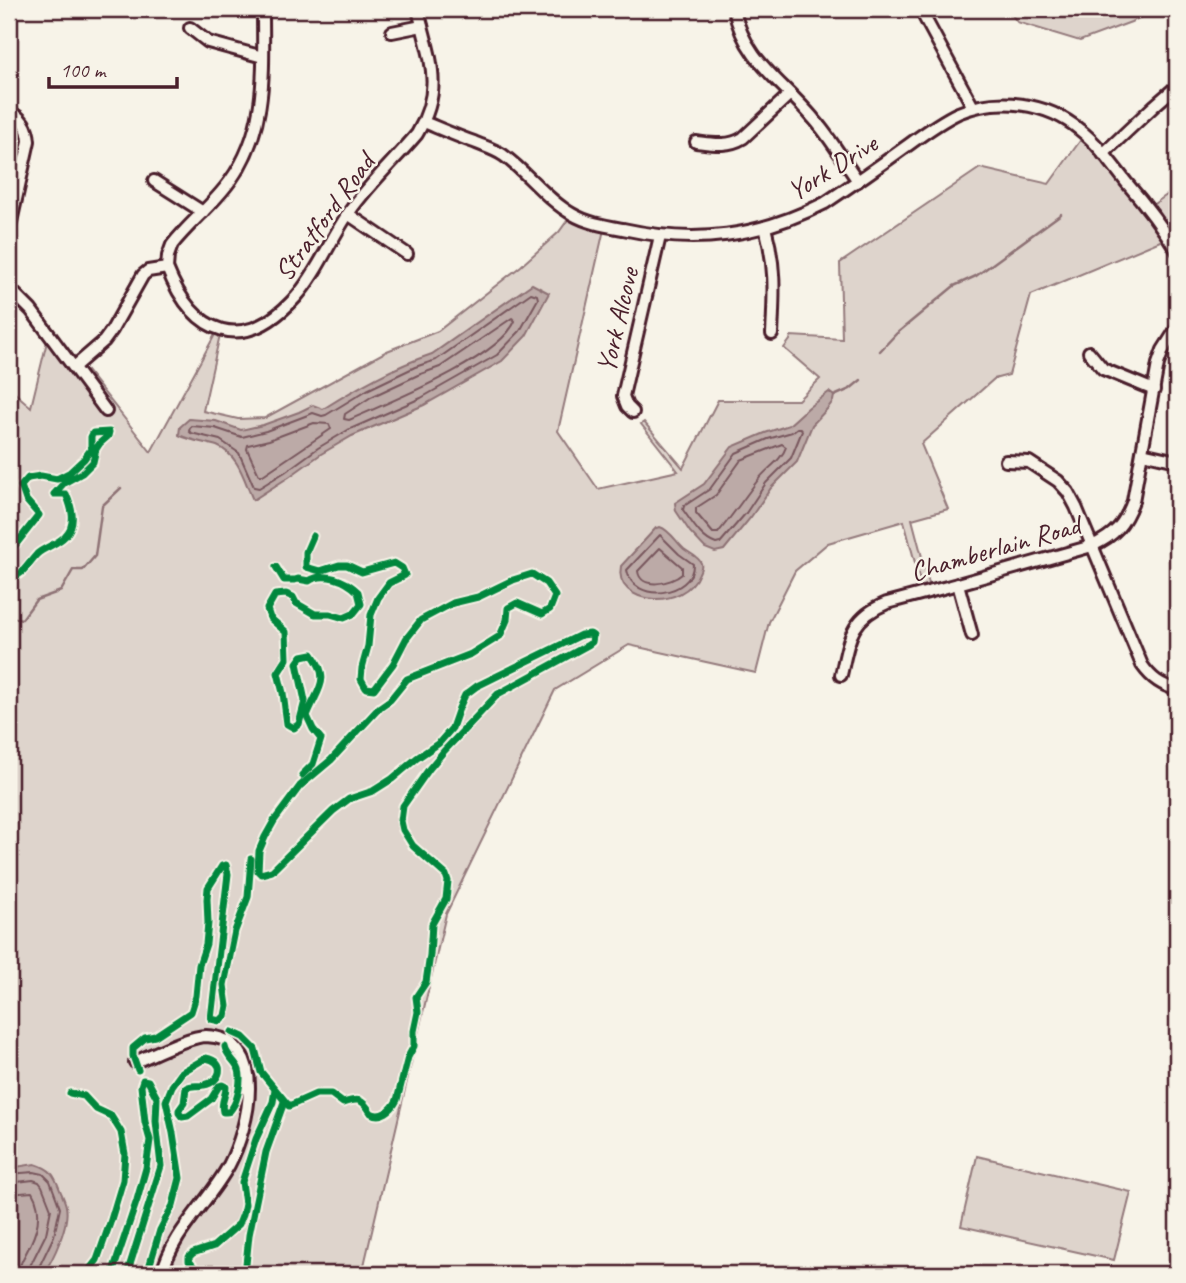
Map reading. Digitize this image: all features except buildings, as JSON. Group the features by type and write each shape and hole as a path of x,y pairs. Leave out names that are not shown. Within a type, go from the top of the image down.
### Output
{"street":[{"path":"74,367 104,341 143,275 148,271 167,268 172,245 231,180 242,162 260,108 263,9"},
{"name":"Stratford Road","path":"167,268 181,297 194,312 221,330 244,332 256,328 297,296 348,214 417,134 424,122 434,84 418,9"},
{"path":"734,9 741,33 752,54 813,117 858,181"},
{"path":"920,9 974,107"},
{"path":"392,32 422,26"},
{"path":"190,28 208,42 263,57"},
{"path":"1103,154 1177,86"},
{"path":"696,142 736,142 790,94"},
{"name":"York Drive","path":"424,122 499,153 575,216 605,226 684,238 737,234 807,212 858,181 939,123 974,107 1018,104 1050,112 1066,119 1080,130 1156,218 1177,251"},
{"path":"9,111 25,124 29,141 9,231"},
{"path":"154,181 204,212"},
{"path":"348,214 407,254"},
{"path":"765,227 775,280 772,334"},
{"name":"York Alcove","path":"633,412 623,396 660,236"},
{"path":"9,288 31,310 106,411"},
{"name":"Chamberlain Road","path":"841,675 850,636 864,615 887,603 1092,546 1108,539 1117,530 1133,501 1163,350 1177,328"},
{"path":"1089,352 1103,369 1154,390"},
{"path":"1142,453 1177,461"},
{"path":"1006,461 1029,463 1058,481 1068,492 1142,665 1157,682 1177,690"},
{"path":"958,584 972,635"},
{"path":"135,1062 204,1036 228,1041 244,1056 248,1069 246,1112 234,1154 220,1179 179,1236 162,1274"}],"shaded area":[{"path":"1008,9 1157,9 1080,41 1017,22"},
{"path":"1085,134 1148,208 1177,188 1177,234 1031,295 1009,375 994,379 921,444 948,509 912,519 931,591 923,593 904,521 828,543 795,571 769,622 756,673 629,645 555,690 446,914 362,1274 9,1274 9,388 31,407 49,333 81,376 87,371 151,452 218,329 221,330 203,411 238,419 265,418 387,351 438,331 521,266 559,232 572,214 605,225 558,431 598,489 678,471 641,424 644,422 683,468 718,400 798,400 820,379 784,348 791,336 842,339 840,263 980,168 1049,184"},
{"path":"977,1156 1131,1192 1114,1260 961,1226"}],"water":[{"path":"532,284 549,293 526,336 502,361 424,405 352,436 253,500 231,455 217,446 179,435 180,427 189,419 216,421 241,430 263,425 313,405 323,409 376,378 432,354"},
{"path":"829,392 834,396 833,401 812,425 797,462 771,488 724,550 715,552 705,548 676,511 675,503 704,484 732,447 789,425"},
{"path":"660,527 698,559 701,566 691,585 680,594 652,599 638,596 628,589 621,579 621,566 656,528"},
{"path":"35,1164 48,1170 56,1180 66,1206 63,1232 43,1274 9,1274 9,1168"}],"waterway":[{"path":"880,351 896,334 954,286 976,276 1061,214"},
{"path":"834,396 850,389 861,380"},
{"path":"9,617 22,619 36,600 61,591 73,570 83,570 95,556 102,506 121,488"}],"cycle path":[{"path":"9,553 39,515 26,500 21,486 28,478 41,476 57,479 69,473 91,449 93,433 109,432 96,449 93,462 82,473 64,483 54,494 66,494 72,516 69,531 59,541 37,554 22,572 9,580"},
{"path":"232,1032 243,1037 255,1049 261,1072 289,1106 316,1094 331,1094 343,1103 359,1100 375,1115 392,1107 397,1100 408,1057 414,1046 418,1012 416,997 426,982 432,924 446,899 448,881 446,875 413,846 403,830 403,806 444,751 498,694 588,645 593,636 581,635 477,686 465,695 452,728 439,743 373,791 349,799 333,811 272,871 261,874 258,871 259,851 265,837 300,786 331,760 407,679 471,654 500,636 507,620 508,608 517,603 542,614 550,609 555,596 546,583 532,574 478,597 453,603 421,620 374,689 366,688 361,679 371,615 378,598 389,583 405,575 402,568 394,563 362,572 347,565 320,571 306,567 306,552 313,536"},
{"path":"276,567 284,580 309,581 328,577 341,581 358,592 361,604 353,614 344,618 315,614 286,594 275,595 267,609 270,618 286,632 287,659 278,673 287,724 294,728 299,724 305,701 297,663 302,656 312,654 321,671 321,685 307,716 321,739 313,764 302,775"},
{"path":"138,1070 133,1048 145,1038 155,1036 191,1012 196,996 199,965 206,944 208,888 222,866 226,865 228,874 211,1019 220,1021 225,1016 227,1006 224,985 235,931 248,897 251,859"},
{"path":"147,1274 160,1230 173,1205 180,1178 166,1101 182,1072 206,1058 217,1063 218,1076 210,1083 186,1088 184,1103 179,1113 182,1117 188,1116 211,1099 222,1085 226,1087 223,1112 230,1111 238,1095 240,1074 225,1047"},
{"path":"112,1274 146,1168 150,1140 145,1122 141,1086 143,1080 148,1081 157,1098 156,1121 161,1166 127,1274"},
{"path":"200,1274 189,1261 189,1257 214,1246 239,1224 245,1204 242,1182 256,1139 273,1102 275,1090"},
{"path":"70,1093 84,1096 96,1109 111,1116 121,1132 125,1154 123,1180 110,1223 97,1260 86,1274"},
{"path":"245,1274 249,1235 266,1152 284,1102"}]}
